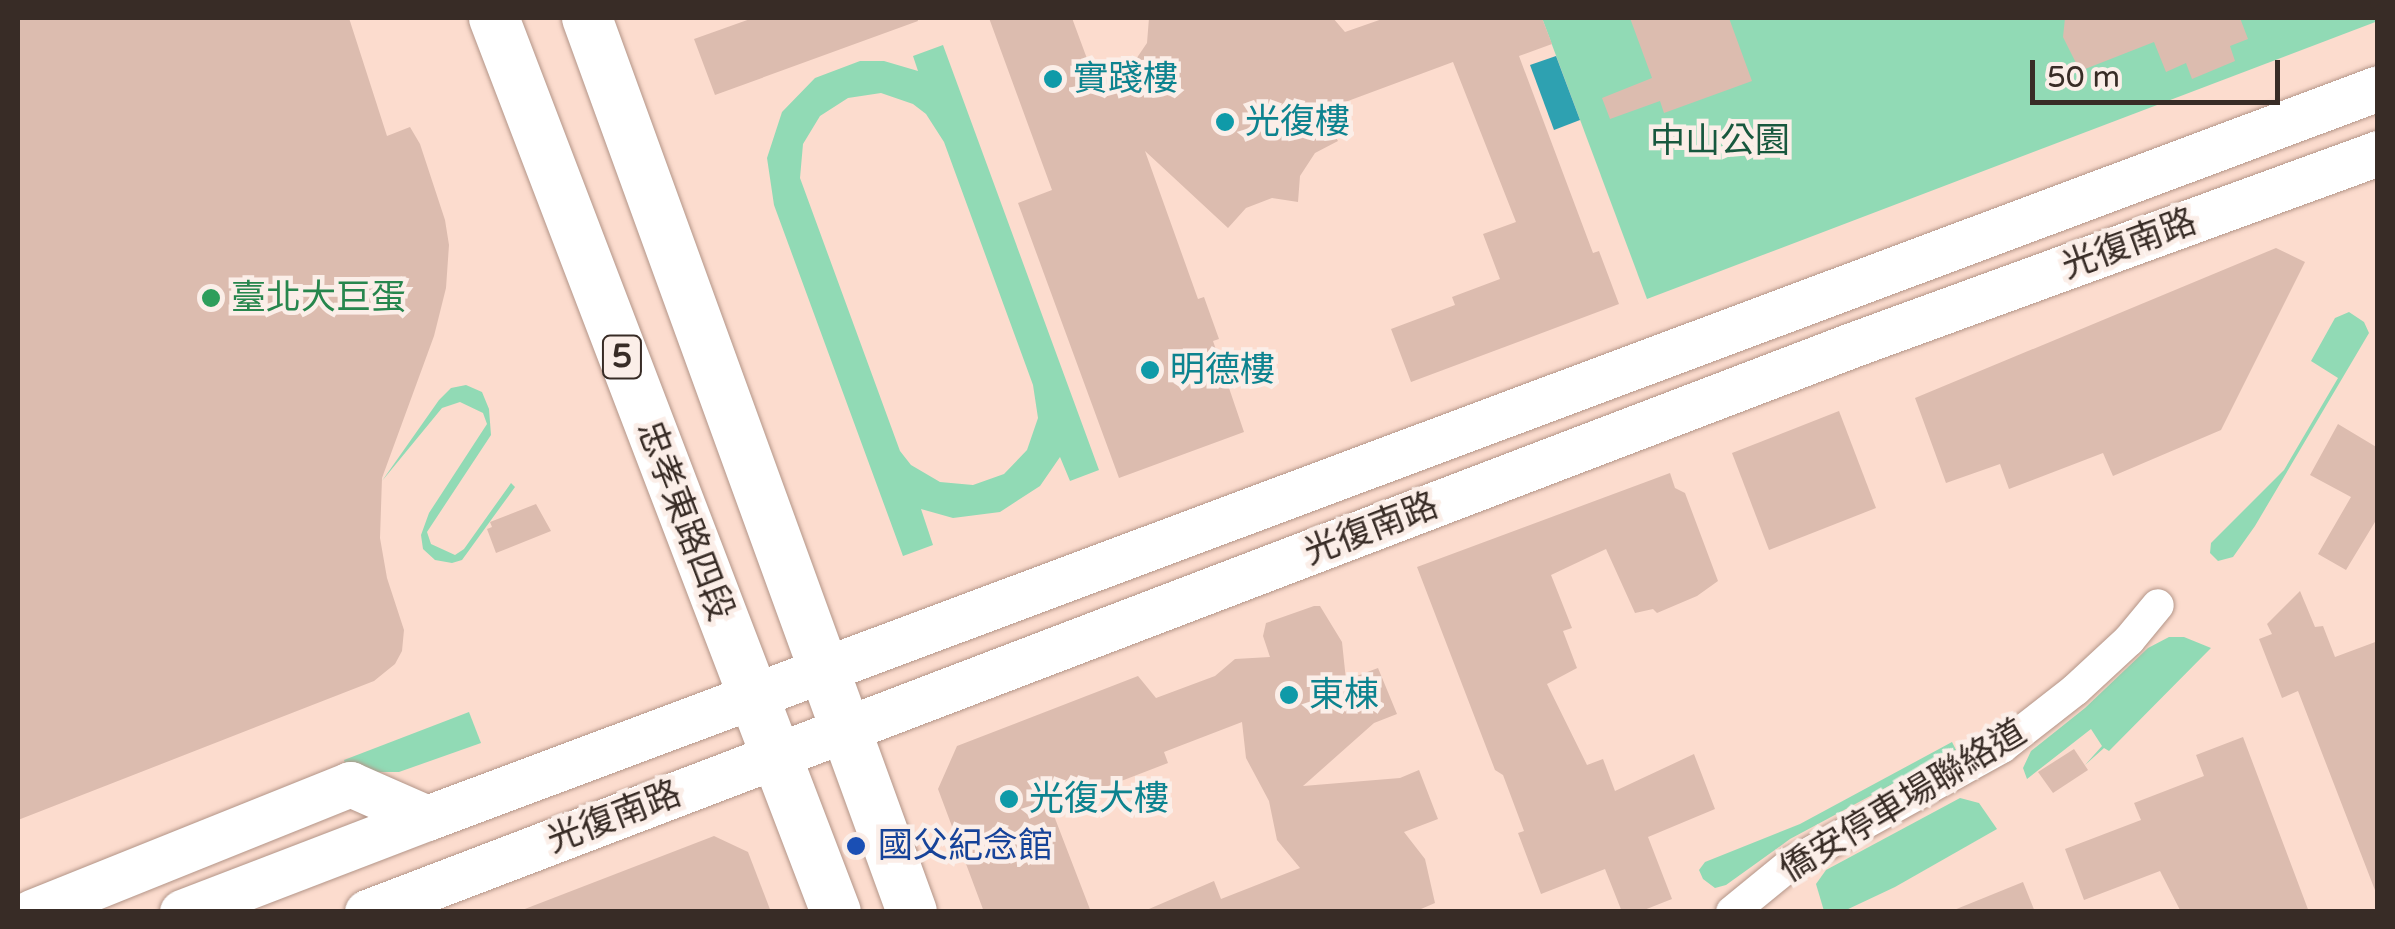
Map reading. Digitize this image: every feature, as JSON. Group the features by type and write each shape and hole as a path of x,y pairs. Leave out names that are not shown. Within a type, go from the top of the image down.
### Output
{"main road":[{"name":"忠孝東路四段","path":"494,18 836,912"},
{"name":"5","path":"587,18 912,912"},
{"name":"光復南路","path":"182,912 2378,88"},
{"name":"光復南路","path":"367,912 1818,358 2378,153"},
{"path":"32,912 350,784 427,818"}],"street":[{"name":"僑安停車場聯絡道","path":"1732,912 1792,863 2002,747 2075,690 2129,640 2158,605"}],"green space":[{"name":"中山公園","path":"1542,18 2377,18 2378,21 1647,299"},
{"path":"943,45 1099,470 1070,481 1060,457 1040,486 1000,512 953,518 921,509 933,545 903,556 774,205 767,158 782,112 815,78 860,61 884,61 918,71 913,56","holes":["881,93 913,104 926,114 944,142 1033,385 1038,418 1027,450 1004,474 973,485 940,482 911,465 900,451 800,178 803,144 820,116 848,98"]},
{"path":"2349,312 2364,322 2369,333 2255,526 2233,557 2218,561 2210,553 2211,543 2284,470 2338,378 2311,361 2335,318"},
{"path":"466,385 482,392 489,409 491,435 427,532 431,544 455,555 464,549 511,483 515,487 462,560 452,563 435,560 423,549 421,535 429,513 487,424 483,413 460,402 442,408 382,481 439,400 451,388"},
{"path":"2169,637 2184,637 2211,648 2109,751 2104,748 2085,765 2102,746 2091,729 2027,779 2023,768 2031,751 2085,708 2148,648"},
{"path":"469,712 481,743 399,772 348,772 344,760"},
{"path":"1952,742 1956,750 1790,839 1726,885 1715,888 1703,879 1699,870 1705,862 1800,824"},
{"path":"1960,798 1979,803 1997,829 1895,887 1844,911 1824,911 1816,884 1826,870"}],"water":[{"path":"1556,56 1580,120 1554,130 1530,65"}],"building":[{"name":"臺北大巨蛋","path":"18,18 349,18 387,136 410,127 420,144 445,220 449,245 446,288 434,336 382,478 380,538 387,578 404,630 402,651 395,664 374,681 18,820"},
{"path":"753,18 918,21 715,95 694,39"},
{"path":"989,18 1072,18 1096,83 1132,65 1147,43 1149,18 1333,18 1345,32 1385,18 1542,18 1552,44 1519,56 1593,253 1599,251 1619,304 1411,382 1391,329 1455,305 1452,297 1500,279 1483,234 1516,222 1453,62 1321,111 1338,141 1315,153 1300,176 1298,202 1272,198 1246,208 1228,228 1145,151 1198,299 1204,297 1219,339 1213,341 1244,432 1119,478 1018,203 1052,190"},
{"path":"1630,18 1729,18 1752,81 1664,113 1660,101 1610,119 1602,98 1652,78"},
{"path":"2065,18 2240,18 2248,39 2230,46 2235,61 2192,79 2186,63 2166,72 2154,42 2080,71 2063,37"},
{"path":"2276,248 2305,262 2221,430 2113,476 2103,453 2009,489 2000,464 1946,483 1915,398"},
{"path":"1839,411 1876,508 1769,550 1732,453"},
{"path":"2338,424 2378,448 2378,517 2346,570 2318,554 2351,497 2310,475"},
{"path":"1670,473 1675,488 1685,493 1718,581 1697,596 1657,613 1653,609 1635,613 1606,549 1551,575 1572,628 1563,631 1577,668 1547,684 1587,765 1603,759 1615,791 1694,754 1715,809 1648,837 1672,899 1639,912 1622,912 1605,869 1541,894 1518,833 1524,831 1503,775 1495,770 1417,567"},
{"path":"536,504 551,531 496,553 487,529 492,527 490,522"},
{"path":"2300,591 2315,627 2323,626 2335,657 2378,641 2378,898 2298,691 2282,698 2259,639 2272,634 2267,624"},
{"path":"1320,606 1342,642 1346,680 1378,668 1397,714 1374,723 1303,786 1400,778 1419,770 1438,819 1404,832 1425,859 1435,903 1414,912 1142,912 1214,881 1221,899 1300,868 1277,840 1269,801 1246,758 1242,722 1164,752 1168,763 1051,808 1091,912 984,912 938,789 957,746 1138,676 1156,698 1215,676 1235,659 1270,657 1263,636 1266,623"},
{"path":"2243,737 2309,912 2181,912 2160,871 2084,900 2065,849 2141,820 2134,803 2204,776 2196,755"},
{"path":"2074,749 2088,770 2053,793 2038,772"},
{"path":"714,836 748,852 771,912 517,912"},
{"path":"2023,882 2035,912 1954,912 1954,910"}],"place":[{"name":"實踐樓","path":"1053,79"},
{"name":"光復樓","path":"1225,122"},
{"name":"臺北大巨蛋","path":"211,298"},
{"name":"明德樓","path":"1150,370"},
{"name":"東棟","path":"1289,695"},
{"name":"光復大樓","path":"1009,799"},
{"name":"國父紀念館","path":"856,846"}]}
